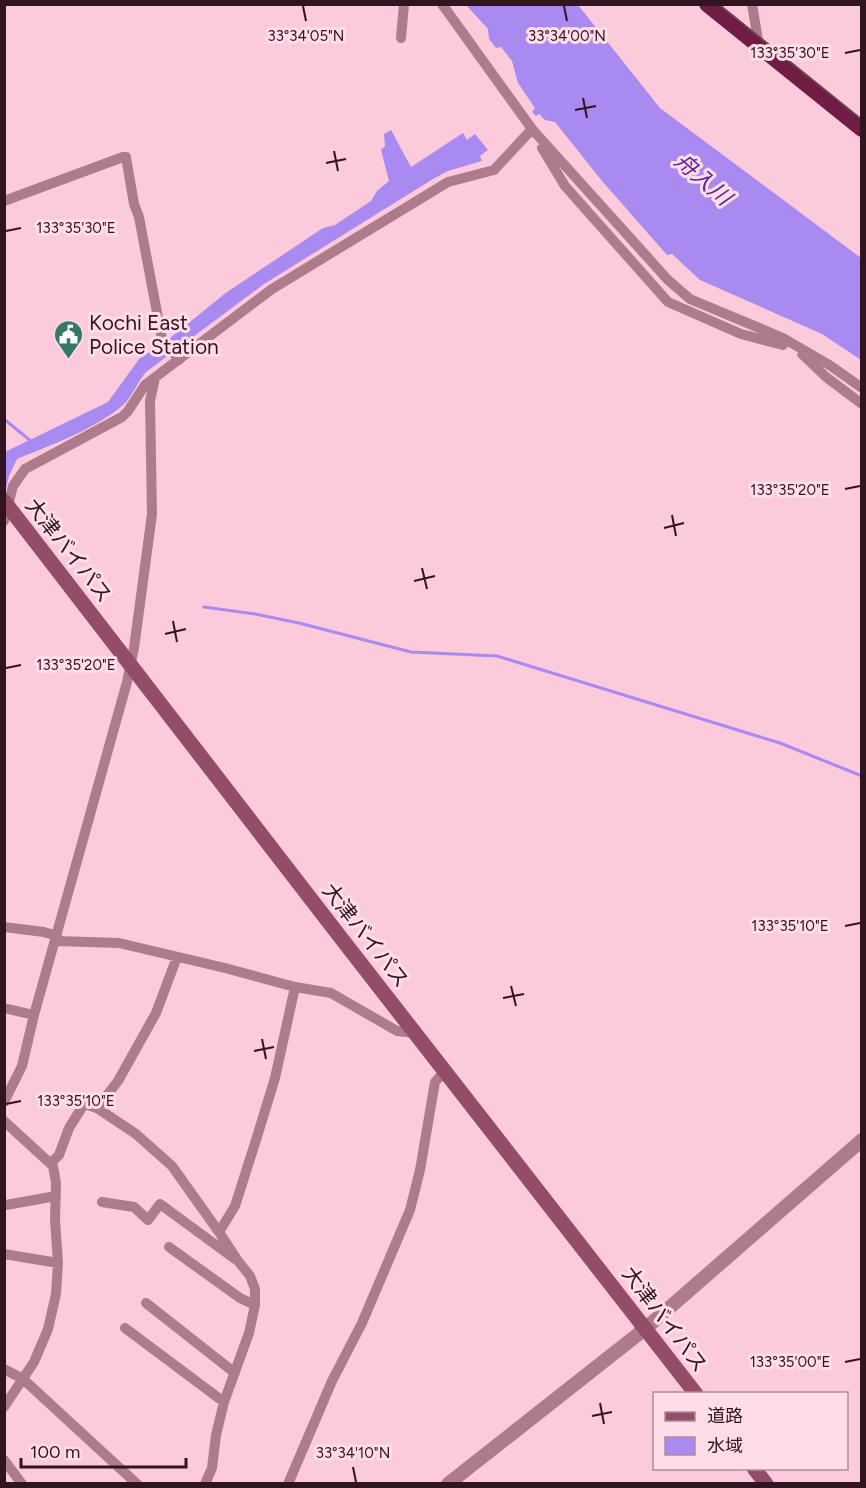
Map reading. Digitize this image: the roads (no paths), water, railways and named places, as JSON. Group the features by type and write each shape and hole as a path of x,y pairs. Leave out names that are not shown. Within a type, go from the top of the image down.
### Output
{"highway":[{"path":"707,4 861,129"}],"main road":[{"name":"大津バイパス","path":"6,508 130,664 694,1392"},
{"path":"756,1470 766,1484"}],"street":[{"path":"401,38 404,4"},
{"path":"442,4 532,129 565,186 668,303 741,334 779,343 803,355 826,377 861,404"},
{"path":"752,4 759,46"},
{"path":"6,508 12,486 25,469 122,417 145,385 176,357 272,290 448,182 494,170 532,129"},
{"path":"532,129 636,246 668,280 690,299 783,338 831,366 861,388"},
{"path":"4,201 126,157 162,339 176,357"},
{"path":"4,1102 22,1066 130,664 152,514 150,401 155,378"},
{"path":"4,927 44,932 56,939 119,943 295,987 331,993 397,1031 415,1033"},
{"path":"98,1108 118,1081 156,1013 177,957"},
{"path":"219,1232 235,1206 259,1130 275,1078 295,987"},
{"path":"4,1008 34,1015"},
{"path":"288,1484 332,1382 362,1323 410,1210 420,1170 435,1082 445,1071"},
{"path":"51,1163 59,1155 69,1128 84,1104 98,1108 136,1134 172,1167 250,1276 255,1289 255,1305 249,1333 224,1402 216,1435 212,1467 205,1484"},
{"path":"4,1121 51,1163 56,1183 55,1220 58,1263 56,1294 48,1329 34,1362 4,1407"},
{"path":"448,1484 646,1328 861,1140"},
{"path":"6,1205 56,1196"},
{"path":"102,1202 134,1207 148,1220 160,1204 238,1261"},
{"path":"169,1247 240,1298 255,1305"},
{"path":"4,1254 58,1263"},
{"path":"146,1303 235,1373"},
{"path":"125,1328 224,1402"},
{"path":"4,1369 23,1378 137,1484"},
{"path":"4,1460 22,1484"}],"water":[{"name":"舟入川","path":"466,5 578,5 660,108 861,258 861,360 822,334 700,280 672,254 667,255 602,181 555,122 545,120 539,114 536,116 532,112 535,108 518,83 512,61 501,47 496,48 489,39 488,29"},
{"path":"391,130 411,167 463,133 467,140 475,134 488,150 480,156 482,161 448,171 433,179 264,284 146,372 126,403 111,415 71,436 17,459 9,476 5,493 5,452 108,402 139,359 170,338 227,292 323,228 335,225 371,201 377,191 389,181 381,150 385,146 384,134"}],"waterway":[{"path":"4,419 32,442"},
{"path":"204,607 299,623 411,652 497,656 780,743 862,776"}],"tram line":[{"path":"718,4 862,120"}],"place":[{"name":"Kochi East Police Station","path":"68,360"}]}
